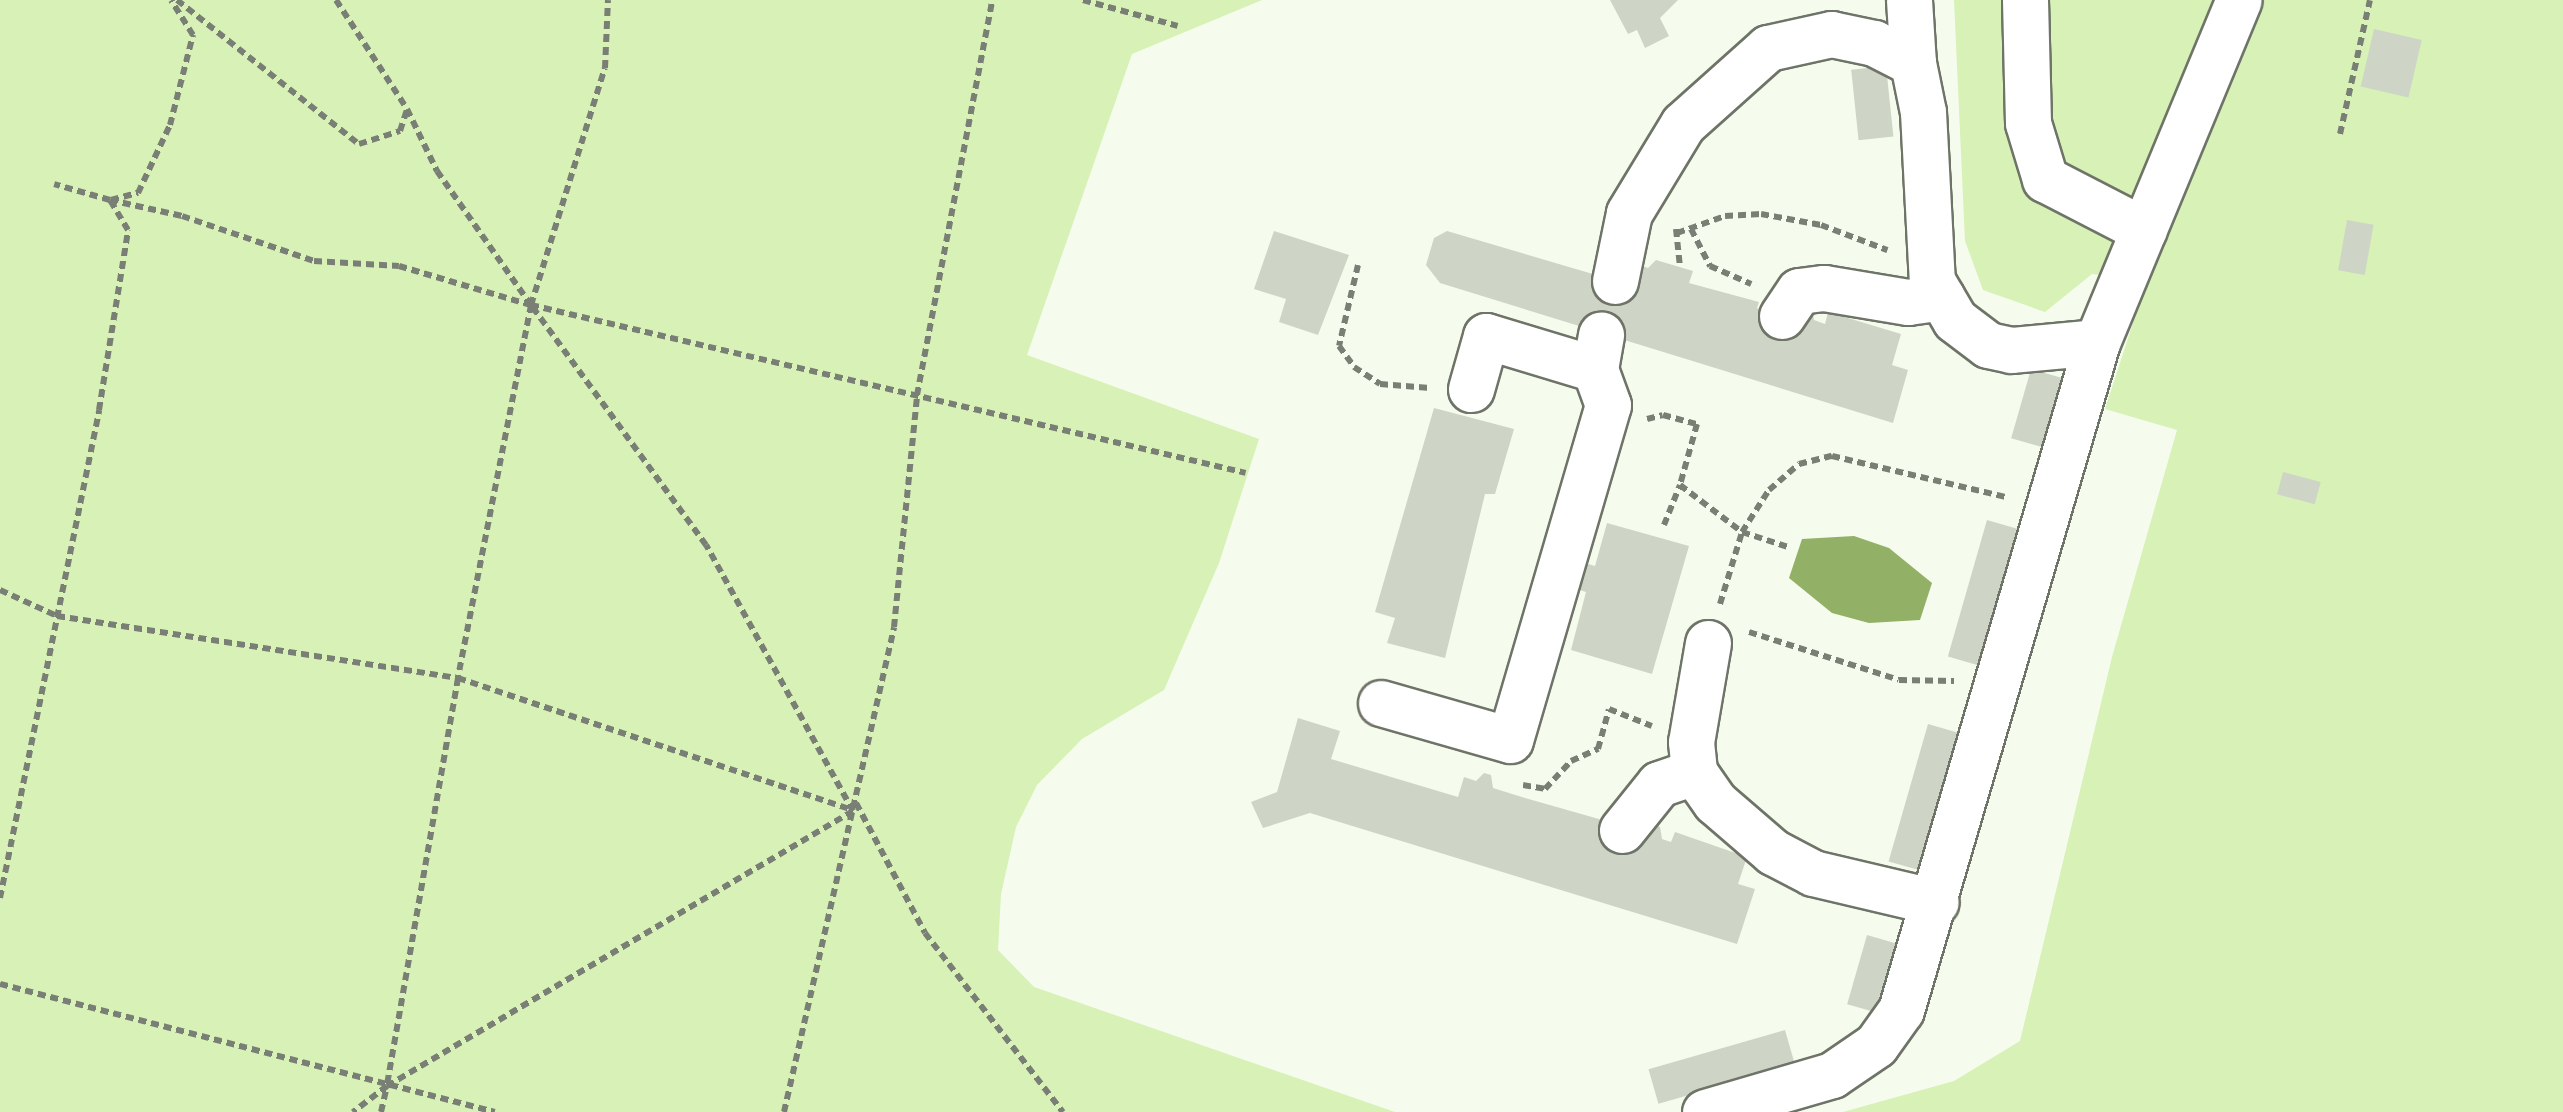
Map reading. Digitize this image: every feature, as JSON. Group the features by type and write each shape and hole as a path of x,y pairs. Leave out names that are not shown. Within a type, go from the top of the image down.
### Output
{"street":[{"path":"1909,0 1937,289 1956,320 1988,344 2011,350 2098,342"},
{"path":"2025,0 2028,123 2045,179 2144,230"},
{"path":"1705,1112 1832,1075 1876,1045 1901,1010 1998,692 2098,342 2238,0"},
{"path":"1615,281 1630,213 1683,124 1768,48 1831,34 1874,42 1913,64"},
{"path":"1782,316 1798,291 1824,288 1908,302 1937,289"},
{"path":"1380,703 1510,740 1608,405 1598,352 1486,336 1459,389"},
{"path":"1711,633 1690,742 1694,772 1715,802 1773,852 1813,872 1936,902"},
{"path":"1622,830 1660,784 1694,772"}],"path":[{"path":"174,0 360,144 400,131 408,109"},
{"path":"110,200 138,192 170,125 193,35 174,0"},
{"path":"336,0 408,109 437,171 706,544 925,933 1063,1112"},
{"path":"381,1112 458,678 532,305 605,68 608,0"},
{"path":"784,1112 894,627 917,395 992,0"},
{"path":"1082,0 1178,26"},
{"path":"2340,134 2370,0"},
{"path":"54,184 182,216 314,261 399,266 532,305 1246,473"},
{"path":"0,898 128,230 110,200"},
{"path":"1677,233 1761,214 1821,225 1893,252 1937,289"},
{"path":"1690,228 1710,266 1736,279"},
{"path":"1358,264 1341,315 1340,346 1354,368 1380,384 1459,389"},
{"path":"1664,525 1680,485 1696,424"},
{"path":"1998,692 1940,678 1899,680 1711,633 1742,532 1769,490 1798,464 1832,456 2050,510"},
{"path":"1680,485 1742,532 1788,548"},
{"path":"0,590 57,616 458,678 854,806"},
{"path":"1598,749 1610,709"},
{"path":"353,1112 387,1086 854,806"},
{"path":"0,984 494,1112"}],"shaded area":[{"path":"0,0 1262,0 1132,54 1027,355 1259,439 1219,563 1164,690 1082,739 1037,785 1016,827 1001,894 998,950 1034,987 1395,1112 0,1112"},
{"path":"1954,0 2563,0 2563,1112 1843,1112 1954,1081 2020,1041 2112,657 2177,430 2105,409 2147,280 2092,274 2045,312 1983,290 1965,241"},
{"path":"1854,536 1889,548 1932,583 1920,620 1869,623 1832,613 1789,578 1802,539"}],"building":[{"path":"1610,0 1678,0 1660,18 1669,36 1645,48 1637,30 1628,34"},
{"path":"2374,29 2422,40 2408,98 2361,86"},
{"path":"1886,66 1893,137 1859,140 1851,70"},
{"path":"2347,220 2374,225 2365,275 2338,270"},
{"path":"1274,231 1349,255 1318,335 1279,322 1286,299 1254,289"},
{"path":"1447,231 1630,285 1637,264 1648,268 1656,260 1693,271 1689,283 1759,302 1757,308 1796,320 1812,309 1814,320 1825,324 1828,312 1901,334 1892,365 1908,370 1893,423 1440,283 1426,265 1434,238"},
{"path":"2031,369 2065,379 2045,448 2011,438"},
{"path":"1434,408 1514,429 1495,494 1485,494 1445,658 1387,643 1395,618 1375,612"},
{"path":"2283,472 2321,482 2315,504 2277,494"},
{"path":"1987,520 2021,530 1982,666 1948,656"},
{"path":"1607,523 1689,546 1652,674 1571,650 1586,592 1564,585 1571,559 1595,566"},
{"path":"1298,718 1340,731 1331,759 1458,797 1464,777 1476,781 1484,773 1491,775 1493,788 1606,821 1653,824 1660,827 1662,839 1671,842 1675,832 1747,857 1738,884 1755,889 1737,944 1310,813 1263,828 1251,802 1277,792"},
{"path":"1928,724 1962,734 1922,871 1889,861"},
{"path":"1867,935 1901,945 1881,1014 1847,1004"},
{"path":"1785,1030 1795,1065 1658,1104 1649,1069"}]}
